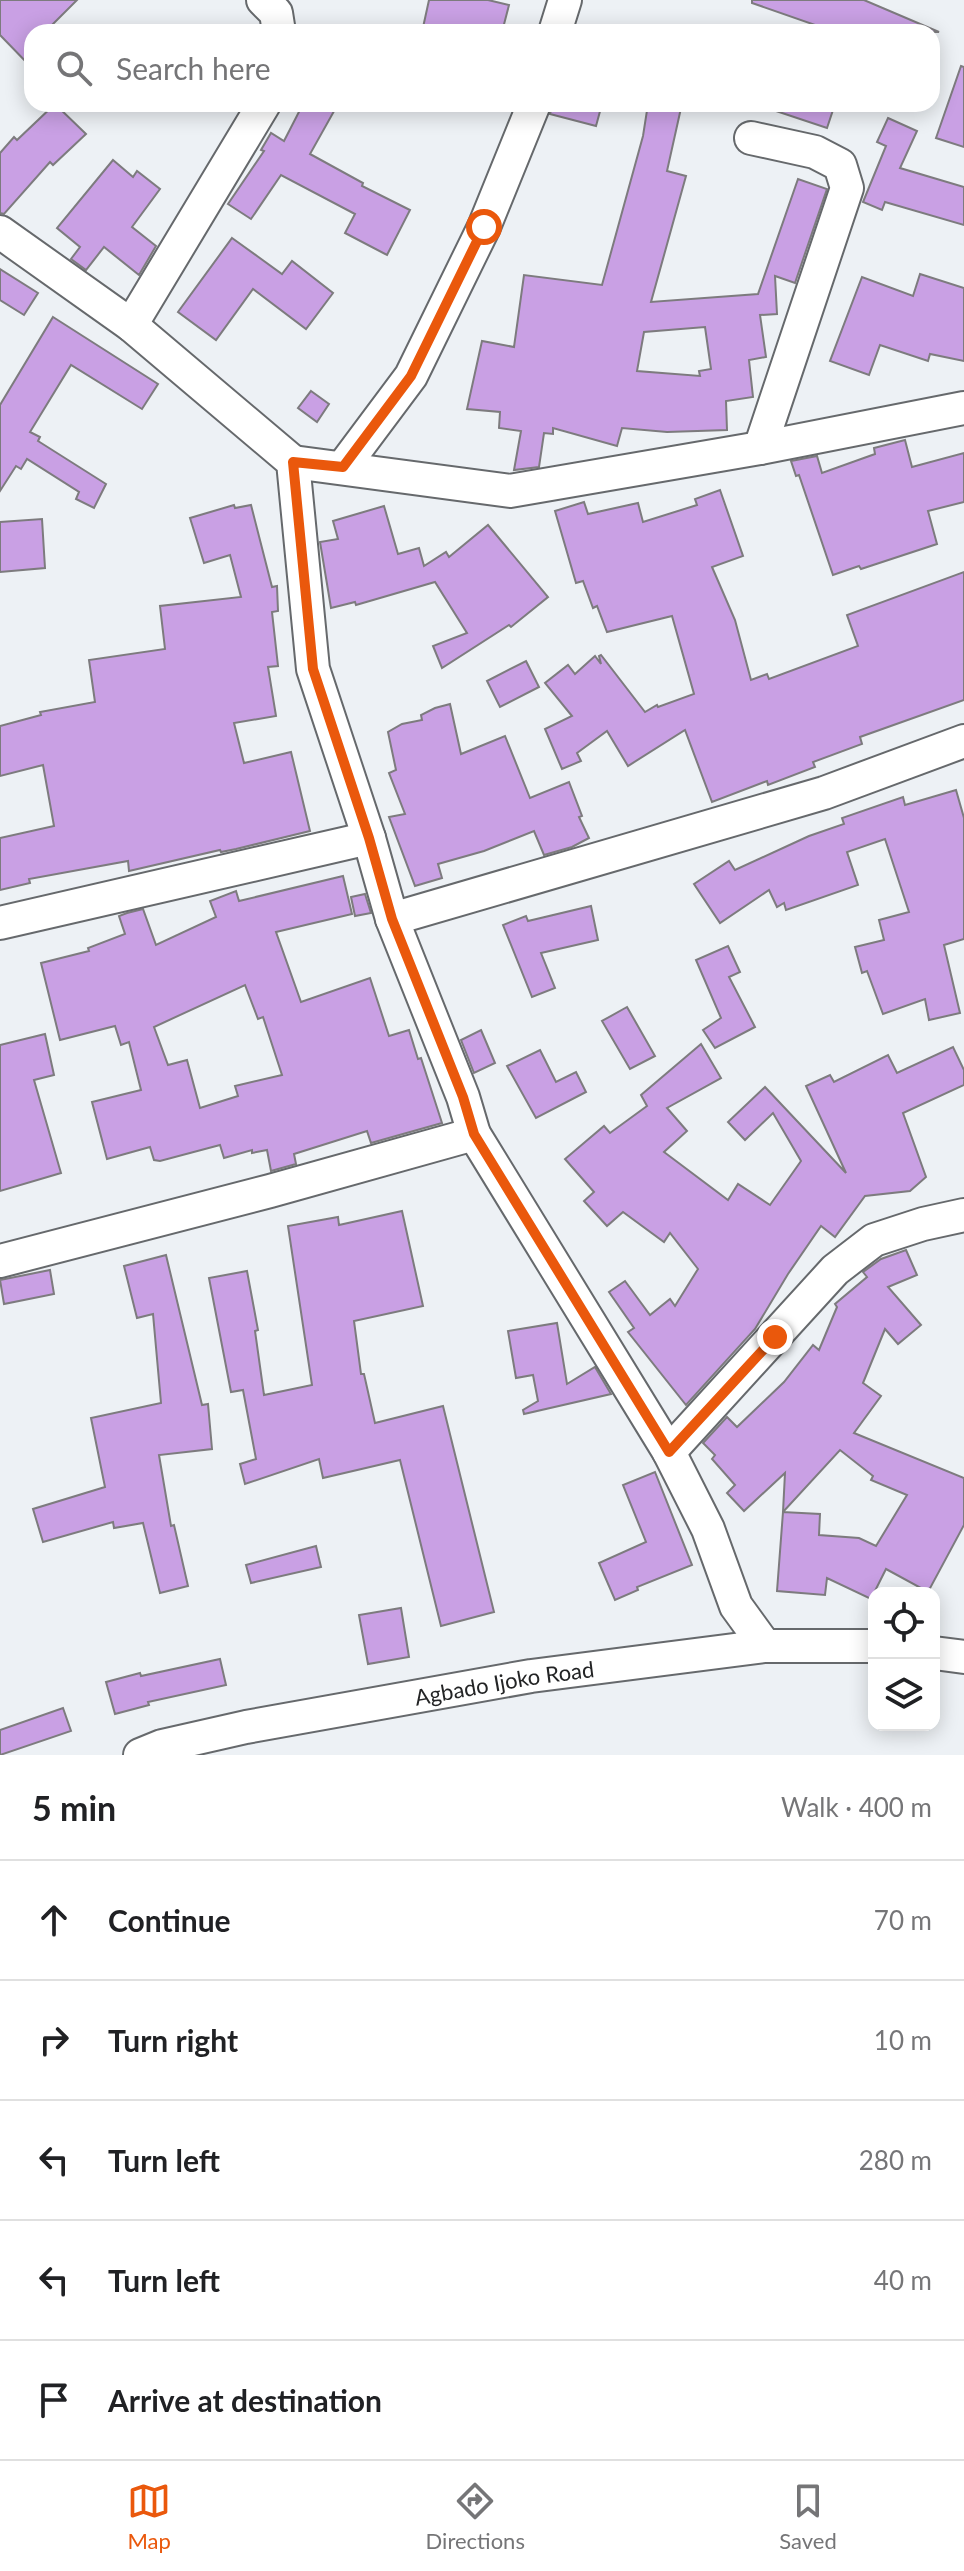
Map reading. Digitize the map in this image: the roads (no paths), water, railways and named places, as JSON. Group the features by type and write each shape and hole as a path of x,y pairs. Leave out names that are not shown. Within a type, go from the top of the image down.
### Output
{"street":[{"path":"263,0 276,13 278,24"},
{"path":"558,24 565,0"},
{"path":"131,325 259,112"},
{"path":"343,467 411,376 484,227 531,112"},
{"path":"751,138 815,152 840,165 847,188 760,448"},
{"path":"0,232 131,325 293,462 510,491 760,448 964,408"},
{"path":"293,462 313,669 369,838 392,919 463,1097 474,1134 669,1452 708,1529 736,1606 765,1646"},
{"path":"392,919 824,793 964,741"},
{"path":"0,923 369,838"},
{"path":"0,1261 474,1134"},
{"path":"669,1452 835,1270 874,1240 964,1215"},
{"name":"Agbado Ijoko Road","path":"140,1755 162,1746 246,1727 516,1678 765,1646 868,1646"},
{"path":"940,1654 964,1657"}]}
